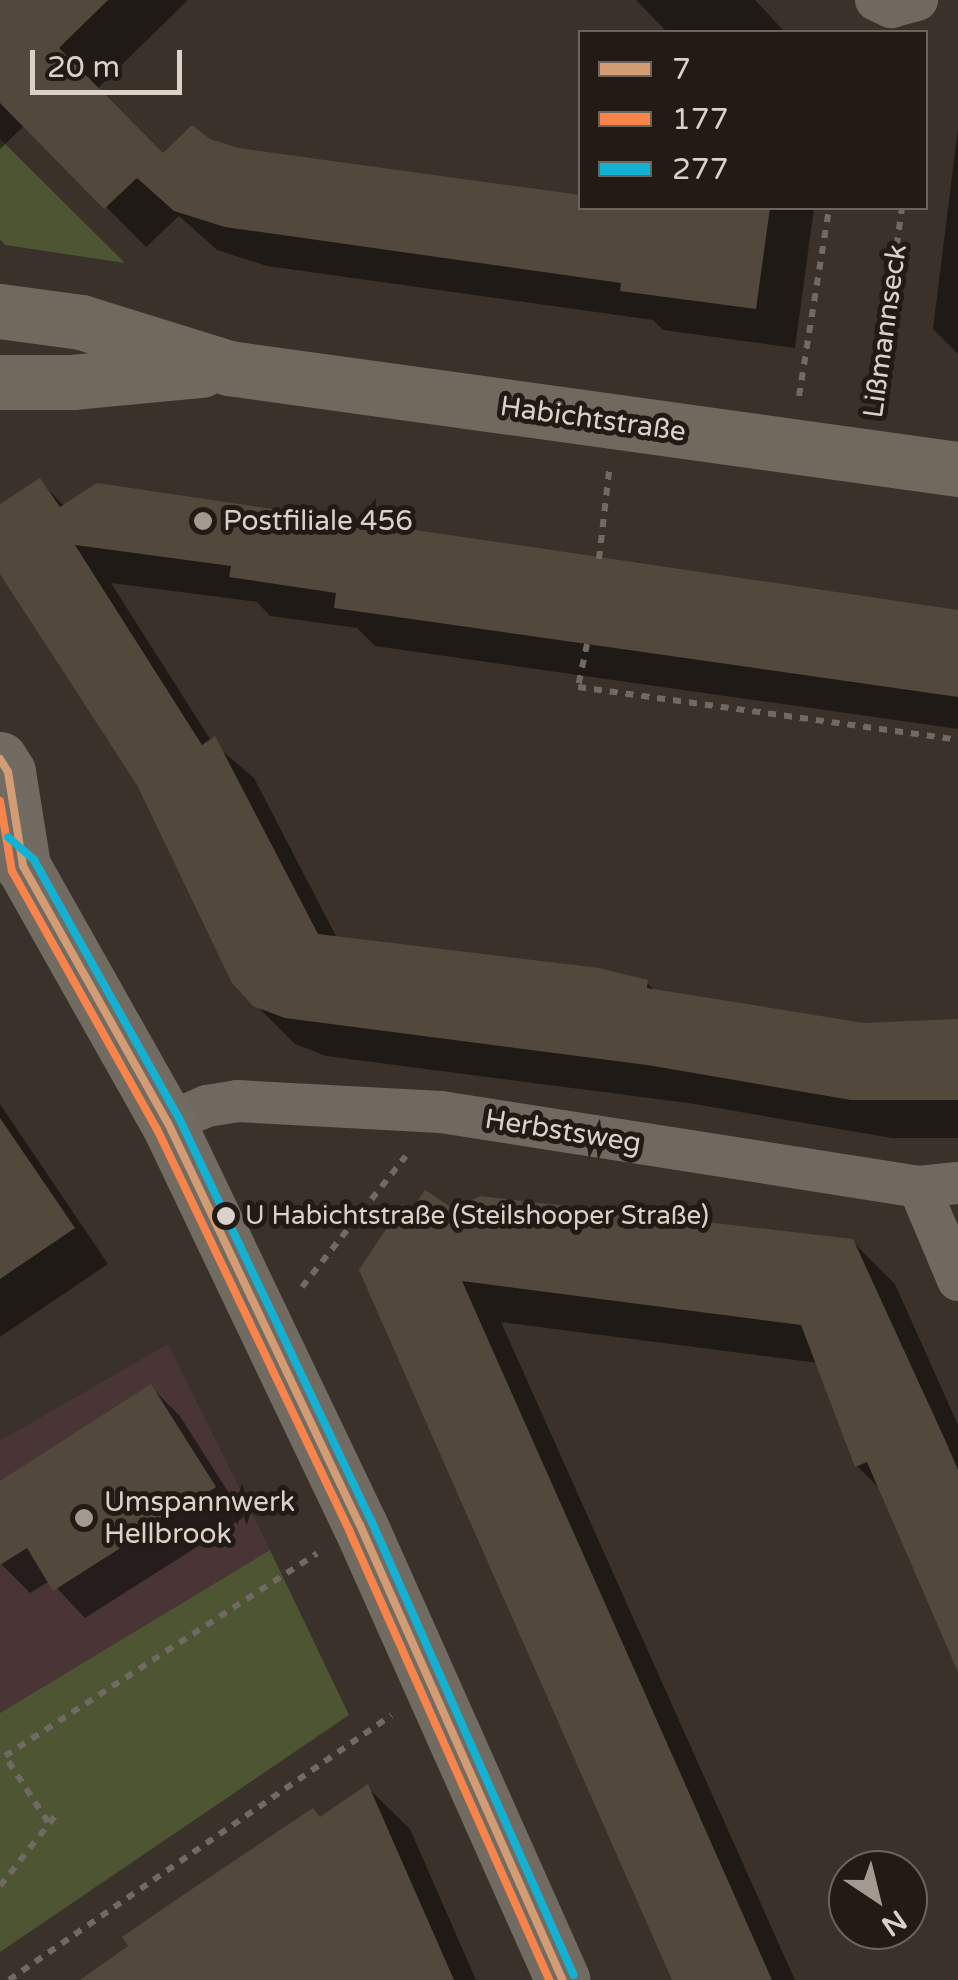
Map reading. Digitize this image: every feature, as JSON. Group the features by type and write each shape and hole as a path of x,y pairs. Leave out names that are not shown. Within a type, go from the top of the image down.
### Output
{"main road":[{"name":"Habichtstraße","path":"0,311 81,322 229,368 958,468"},
{"name":"Habichtstraße","path":"0,382 72,382 229,368"}],"street":[{"path":"0,759 8,772 12,856 168,1122 360,1524 563,1980"},
{"name":"Herbstsweg","path":"168,1122 206,1106 237,1102 441,1112 938,1184"},
{"path":"938,1184 958,1280"}],"path":[{"path":"791,446 829,210"},
{"name":"Lißmannseck","path":"868,455 902,210"},
{"path":"599,559 614,423"},
{"path":"587,644 578,688 958,740"},
{"path":"268,1330 441,1112"},
{"path":"0,1886 52,1819 5,1756 360,1524"},
{"path":"10,1980 20,1977 433,1686"}],"shaded area":[{"path":"168,1344 270,1550 0,1713 0,1441"}],"green space":[{"path":"0,139 125,263 5,245 0,239"},
{"path":"270,1550 349,1715 0,1952 0,1713"}],"building":[{"path":"0,0 108,0 59,48 163,153 192,125 210,139 238,148 578,195 578,210 770,210 756,309 620,291 621,283 225,227 174,211 137,178 104,209 0,103"},
{"path":"40,478 60,507 97,483 958,610 958,697 334,608 336,593 229,577 231,566 75,545 202,745 215,736 318,934 599,968 648,980 647,988 864,1023 958,1019 958,1100 851,1100 647,1065 285,1018 253,1006 232,983 137,785 0,574 0,504"},
{"path":"0,1118 75,1228 0,1279"},
{"path":"425,1190 454,1209 480,1196 853,1239 946,1442 958,1470 958,1672 867,1462 855,1467 801,1325 462,1281 772,1980 672,1980 359,1270 402,1205 412,1209"},
{"name":"Umspannwerk Hellbrook","path":"151,1384 216,1487 53,1591 27,1548 0,1565 0,1481"},
{"path":"368,1784 454,1980 80,1980 128,1946 122,1937 183,1895 313,1808 320,1817"}],"transit line":[{"name":"7","path":"0,759 8,772 23,866 168,1123 360,1525 563,1980"},
{"name":"177","path":"0,801 12,871 157,1129 349,1530 549,1980"},
{"name":"277","path":"8,837 34,860 179,1118 371,1520 574,1975"}],"place":[{"name":"Postfiliale 456","path":"203,521"},
{"name":"U Habichtstraße (Steilshooper Straße)","path":"226,1216"},
{"name":"Umspannwerk Hellbrook","path":"84,1518"}]}
